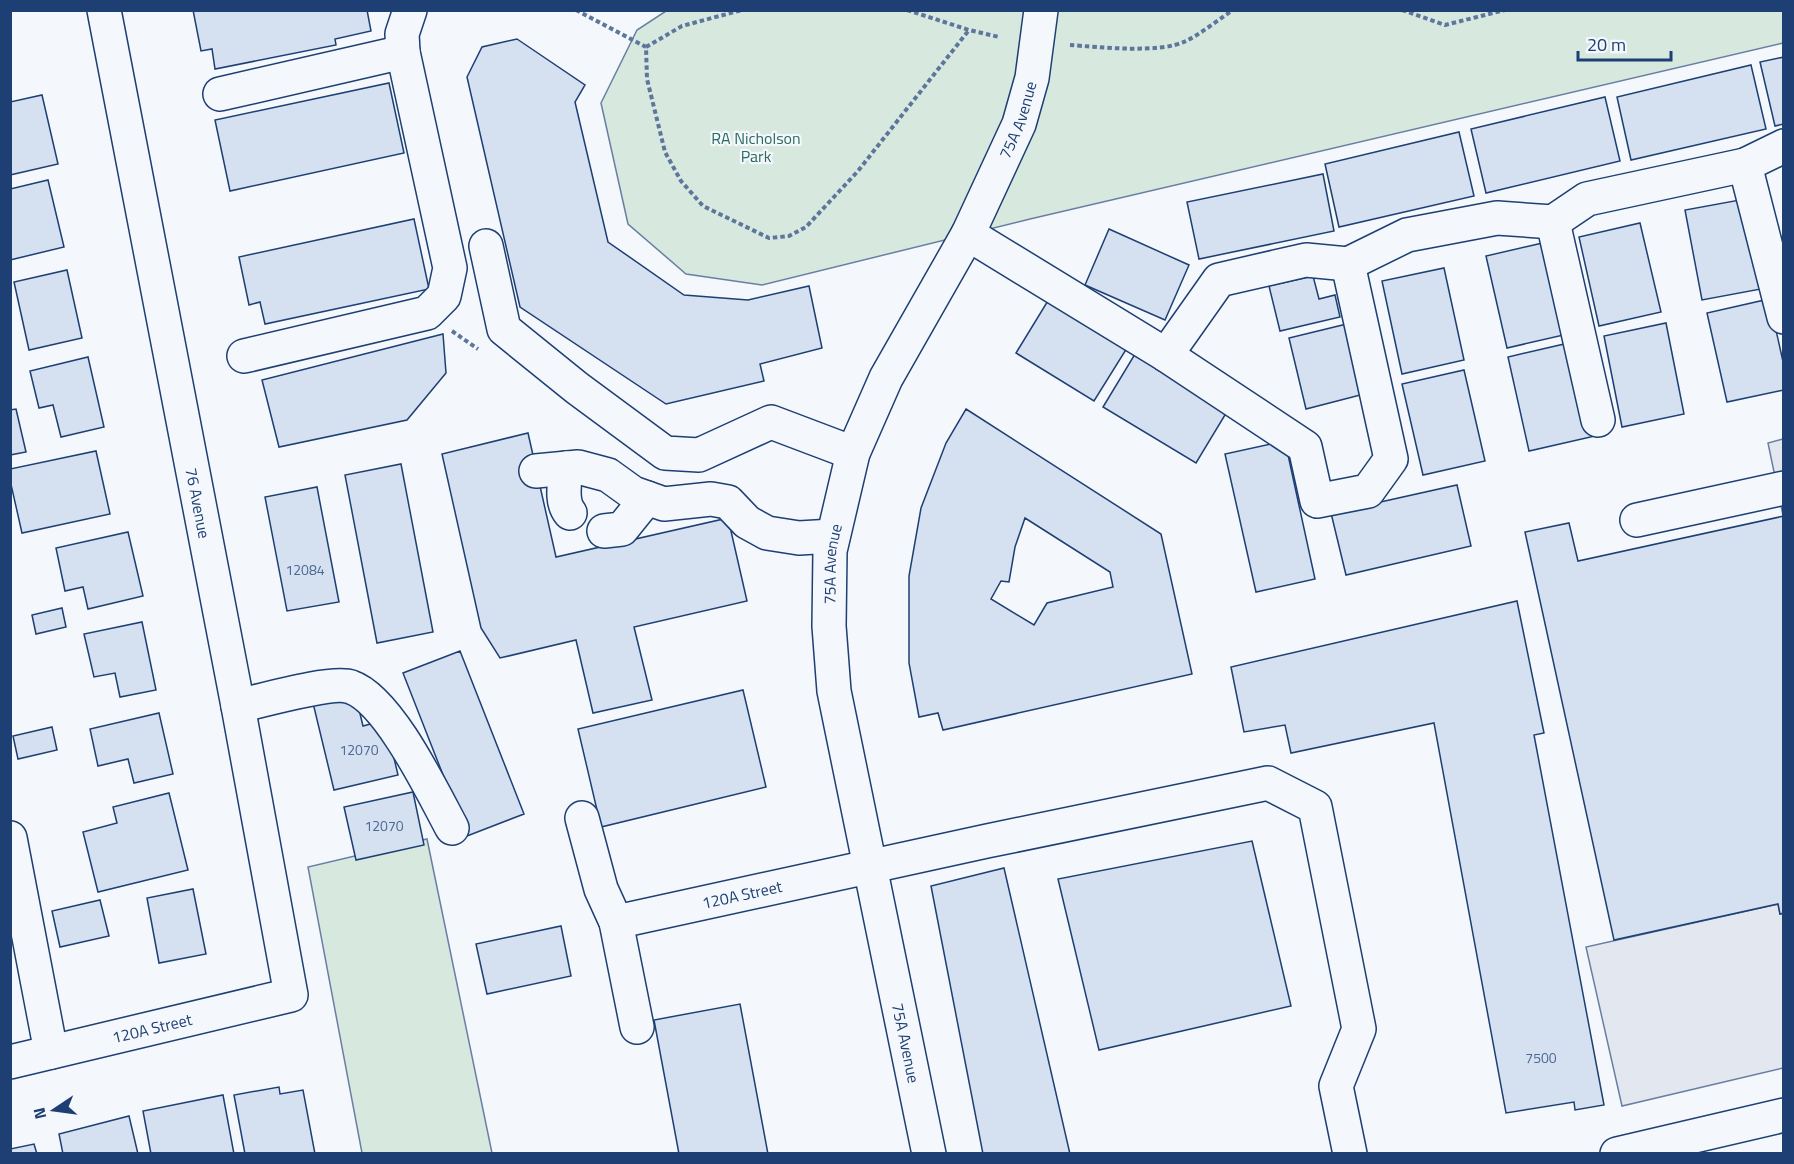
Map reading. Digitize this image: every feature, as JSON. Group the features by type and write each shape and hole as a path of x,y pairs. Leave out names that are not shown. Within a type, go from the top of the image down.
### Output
{"street":[{"name":"76 Avenue","path":"104,10 238,706 291,995"},
{"path":"244,356 428,313 444,296 450,268 403,52 402,34 410,10"},
{"name":"75A Avenue","path":"929,1154 868,866 834,691 829,626 830,551 853,453 886,378 968,234 1020,124 1032,78 1041,10"},
{"path":"220,94 403,52"},
{"path":"1166,355 1219,280 1306,260 1348,264 1407,235 1497,218 1553,222 1587,199 1746,165 1784,146"},
{"path":"1746,165 1784,317"},
{"path":"1553,222 1598,420"},
{"path":"968,234 1166,355 1305,447 1317,501 1368,491 1391,459 1348,264"},
{"path":"486,246 504,329 577,388 665,453 699,455 771,422 853,453"},
{"path":"570,513 551,469 578,467 608,475 633,493 664,504 711,499 728,502 747,522 767,533 799,538 833,536"},
{"path":"1637,520 1784,488"},
{"path":"604,531 622,529 647,498"},
{"path":"238,706 319,688 351,686 372,702 394,726 452,828"},
{"name":"120A Street","path":"616,922 868,866 1268,783 1315,807 1359,1029 1336,1086 1350,1154"},
{"path":"582,818 601,889 616,922 637,1027"},
{"path":"10,838 51,1052"},
{"name":"120A Street","path":"10,1062 291,995"},
{"path":"1617,1154 1725,1140 1784,1115"}],"path":[{"path":"576,10 646,47"},
{"path":"646,47 682,26 742,10"},
{"path":"907,10 999,37"},
{"path":"1070,45 1117,49 1184,42 1233,10"},
{"path":"1402,10 1445,25 1505,10"},
{"path":"646,47 647,79 665,152 681,181 703,207 770,238 789,236 806,227 858,171 969,30"}],"green space":[{"name":"RA Nicholson Park","path":"666,11 1783,11 1783,43 1030,219 762,285 686,274 628,224 601,103 637,30"},
{"path":"427,839 492,1153 362,1153 308,867"}],"shaded area":[{"path":"1783,439 1783,515 1768,443"},
{"path":"1778,904 1780,914 1784,913 1783,1068 1622,1106 1586,947"}],"building":[{"path":"193,10 367,10 371,31 335,39 336,45 215,69 212,49 201,51"},
{"path":"517,39 585,85 575,102 608,242 684,295 748,300 809,286 822,348 760,364 764,381 666,404 520,307 467,77 482,47"},
{"path":"1784,57 1784,124 1775,126 1760,62"},
{"path":"1751,65 1766,129 1631,160 1617,97"},
{"path":"389,83 404,153 230,191 215,120"},
{"path":"42,95 58,164 10,175 10,102"},
{"path":"1605,97 1620,161 1486,193 1471,129"},
{"path":"1459,132 1474,196 1339,227 1325,164"},
{"path":"1323,174 1334,231 1199,259 1187,202"},
{"path":"48,180 64,247 10,260 10,189"},
{"path":"1745,199 1761,289 1702,300 1685,210"},
{"path":"414,219 429,289 265,324 260,302 249,305 239,257"},
{"path":"1640,223 1661,312 1599,326 1579,237"},
{"path":"1109,229 1189,265 1165,320 1085,285"},
{"path":"1547,242 1568,334 1507,348 1486,256"},
{"path":"1444,268 1464,360 1402,374 1382,281"},
{"path":"67,270 82,338 29,350 14,282"},
{"path":"1313,276 1319,299 1335,295 1340,317 1280,331 1269,286"},
{"path":"1049,299 1127,348 1094,401 1016,353"},
{"path":"1769,299 1784,366 1784,390 1727,402 1707,313"},
{"path":"1355,322 1372,392 1306,409 1289,338"},
{"path":"1666,323 1684,414 1622,427 1604,336"},
{"path":"443,334 446,373 407,420 279,447 262,380"},
{"path":"1573,342 1595,436 1529,451 1508,357"},
{"path":"1135,354 1228,410 1196,463 1103,407"},
{"path":"88,357 104,427 61,437 53,405 39,408 30,371"},
{"path":"1464,370 1485,461 1423,475 1402,384"},
{"path":"16,409 26,452 10,455 10,410"},
{"path":"966,409 1161,534 1192,674 943,730 938,713 919,717 909,663 909,576 921,508 946,443","holes":["1025,518 1110,572 1113,587 1047,603 1034,625 991,599 1001,581 1009,582 1015,547"]},
{"path":"528,433 556,557 728,518 747,601 634,627 652,700 593,713 576,640 500,658 481,628 442,454"},
{"path":"1285,441 1315,579 1256,592 1225,454"},
{"path":"96,451 110,514 22,533 10,480 10,469"},
{"path":"401,464 433,632 377,643 345,475"},
{"path":"1457,485 1471,546 1346,575 1331,513"},
{"path":"317,487 339,602 287,611 265,497"},
{"path":"1784,516 1784,913 1780,914 1778,904 1614,940 1525,532 1569,523 1578,561"},
{"path":"128,532 143,596 88,609 83,587 65,591 56,548"},
{"path":"1517,601 1544,733 1534,735 1604,1105 1575,1110 1574,1102 1506,1113 1434,723 1291,753 1285,725 1244,732 1231,667"},
{"path":"62,608 66,627 36,634 32,615"},
{"path":"142,622 156,690 120,697 115,673 94,677 84,634"},
{"path":"460,651 524,814 467,836 403,673"},
{"path":"743,690 766,787 601,827 578,729"},
{"path":"355,693 363,726 385,720 398,775 334,790 313,703"},
{"path":"159,713 173,774 134,783 128,759 98,766 90,729"},
{"path":"52,727 57,750 18,759 13,736"},
{"path":"413,792 424,845 356,860 344,807"},
{"path":"169,793 188,870 98,892 83,832 117,823 113,807"},
{"path":"1252,841 1291,1006 1099,1050 1058,879"},
{"path":"1004,868 1070,1154 983,1154 931,886"},
{"path":"193,889 206,954 159,963 147,898"},
{"path":"100,900 109,936 60,947 52,911"},
{"path":"561,926 571,976 487,994 476,944"},
{"path":"740,1004 768,1154 679,1154 654,1020"},
{"path":"279,1087 280,1094 303,1090 315,1154 245,1154 234,1095"},
{"path":"223,1095 234,1154 151,1154 143,1111"},
{"path":"129,1116 138,1154 63,1154 59,1134"},
{"path":"34,1144 37,1154 10,1154 10,1149"}]}
